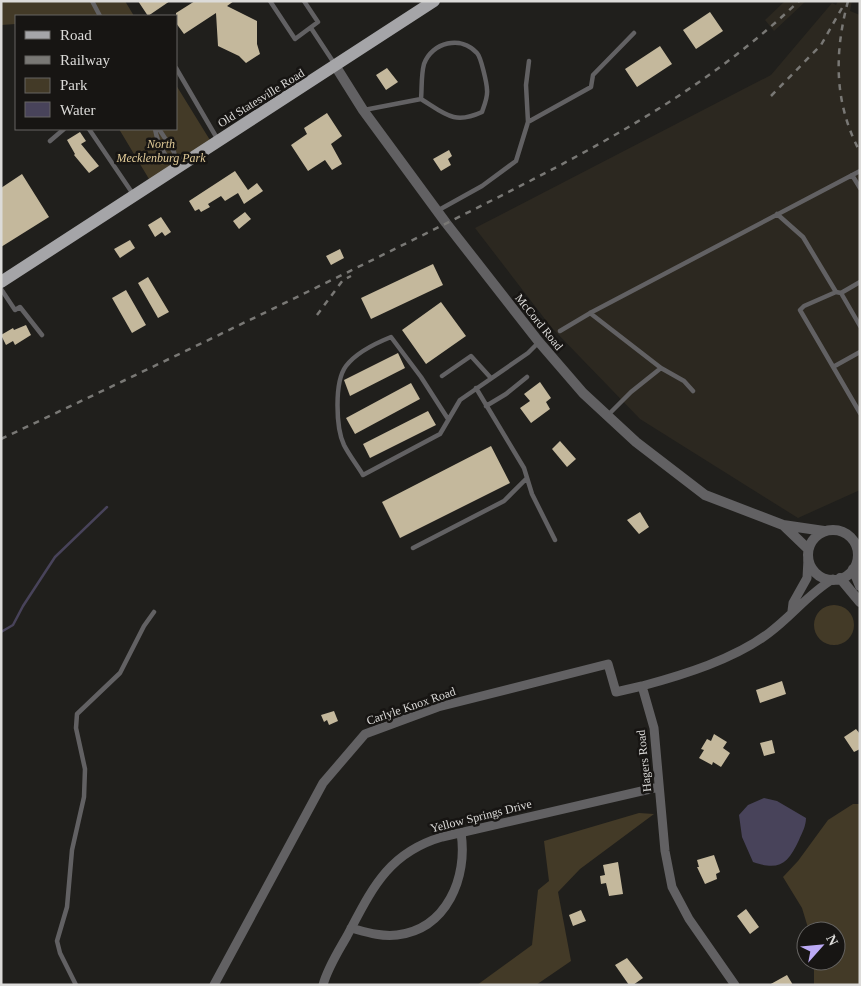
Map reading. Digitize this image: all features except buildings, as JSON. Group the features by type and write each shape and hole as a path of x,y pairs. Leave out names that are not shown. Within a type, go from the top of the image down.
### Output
{"main road":[{"name":"Old Statesville Road","path":"1,282 336,67 434,1"}],"street":[{"name":"McCord Road","path":"336,67 363,110 437,211 563,371 636,442 705,495 783,525 824,531 838,530 850,538 858,554 853,569 860,586"},
{"name":"McCord Road","path":"783,525 808,554 814,572 823,577 836,579 860,602"},
{"path":"792,612 793,604 807,578 808,554 812,540 824,531"},
{"path":"642,686 672,678 729,654 763,637 782,623 815,590 853,569"},
{"name":"Carlyle Knox Road","path":"214,985 323,782 365,734 438,707 608,664 616,692 642,686"},
{"name":"Hagers Road","path":"642,686 654,728 665,851 672,887 689,919 735,985"},
{"name":"Yellow Springs Drive","path":"324,985 326,974 378,880 398,859 423,844 461,833 659,787"},
{"path":"351,928 380,935 397,935 414,931 436,918 452,897 459,880 463,852 461,833"}],"lane":[{"path":"92,1 99,15"},
{"path":"270,1 295,39 318,22 304,1"},
{"path":"311,28 336,67"},
{"path":"528,122 591,87 593,76 634,33"},
{"path":"363,110 421,99 450,118 468,119 482,112 487,90 478,54 468,46 456,43 446,42 435,48 425,64 421,99"},
{"path":"437,211 482,186 516,161 528,122 526,86 529,61"},
{"path":"178,71 219,141"},
{"path":"50,141 63,130"},
{"path":"90,130 134,196"},
{"path":"155,130 157,140 166,159 178,167"},
{"path":"160,130 174,152 178,167"},
{"path":"560,331 590,313 860,171"},
{"path":"852,175 860,188"},
{"path":"778,214 803,237 860,326"},
{"path":"860,282 804,306 800,310 860,413"},
{"path":"1,289 15,310 20,307 42,335"},
{"path":"590,313 694,391"},
{"path":"448,419 421,377 391,337 374,344 347,365 340,376 338,420 344,444 363,475 440,434 460,400 528,353 539,342"},
{"path":"833,367 860,352"},
{"path":"442,376 471,356 490,378"},
{"path":"608,415 631,392 661,368"},
{"path":"486,406 506,394 527,377"},
{"path":"476,388 524,468 556,540"},
{"path":"413,548 504,501 527,478"},
{"path":"76,985 60,953 57,941 67,907 72,850 84,796 86,769 76,728 77,714 120,673 144,626 154,612"}],"shaded area":[{"path":"785,1 806,1 774,31 765,20"},
{"path":"838,1 852,1 850,11 860,15 860,490 798,518 640,419 551,327 475,228 771,75 832,3 836,5"}],"green space":[{"path":"1,1 125,1 133,15 15,15 15,24 1,25"},
{"name":"North Mecklenburg Park","path":"178,88 213,145 152,184 120,130 178,130"},
{"path":"834,605 848,611 854,625 848,639 834,645 820,639 814,625 820,611"},
{"path":"853,804 860,804 860,985 814,985 814,971 846,971 846,921 806,921 802,908 783,877 798,861 828,820"},
{"path":"639,813 654,814 580,869 558,892 571,961 536,985 477,985 532,945 538,890 549,881 544,841"}],"water":[{"path":"764,798 777,801 806,818 803,832 791,855 782,863 770,866 753,862 742,837 739,815 748,805"}],"waterway":[{"path":"1,632 13,625 55,557 107,507"}],"railway":[{"path":"1,439 324,284 529,182 577,156 670,102 758,38 799,1"},
{"path":"848,1 840,40 839,78 845,115 851,134 860,152"},
{"path":"771,96 821,45 842,8"},
{"path":"317,315 343,280 351,276"}]}
